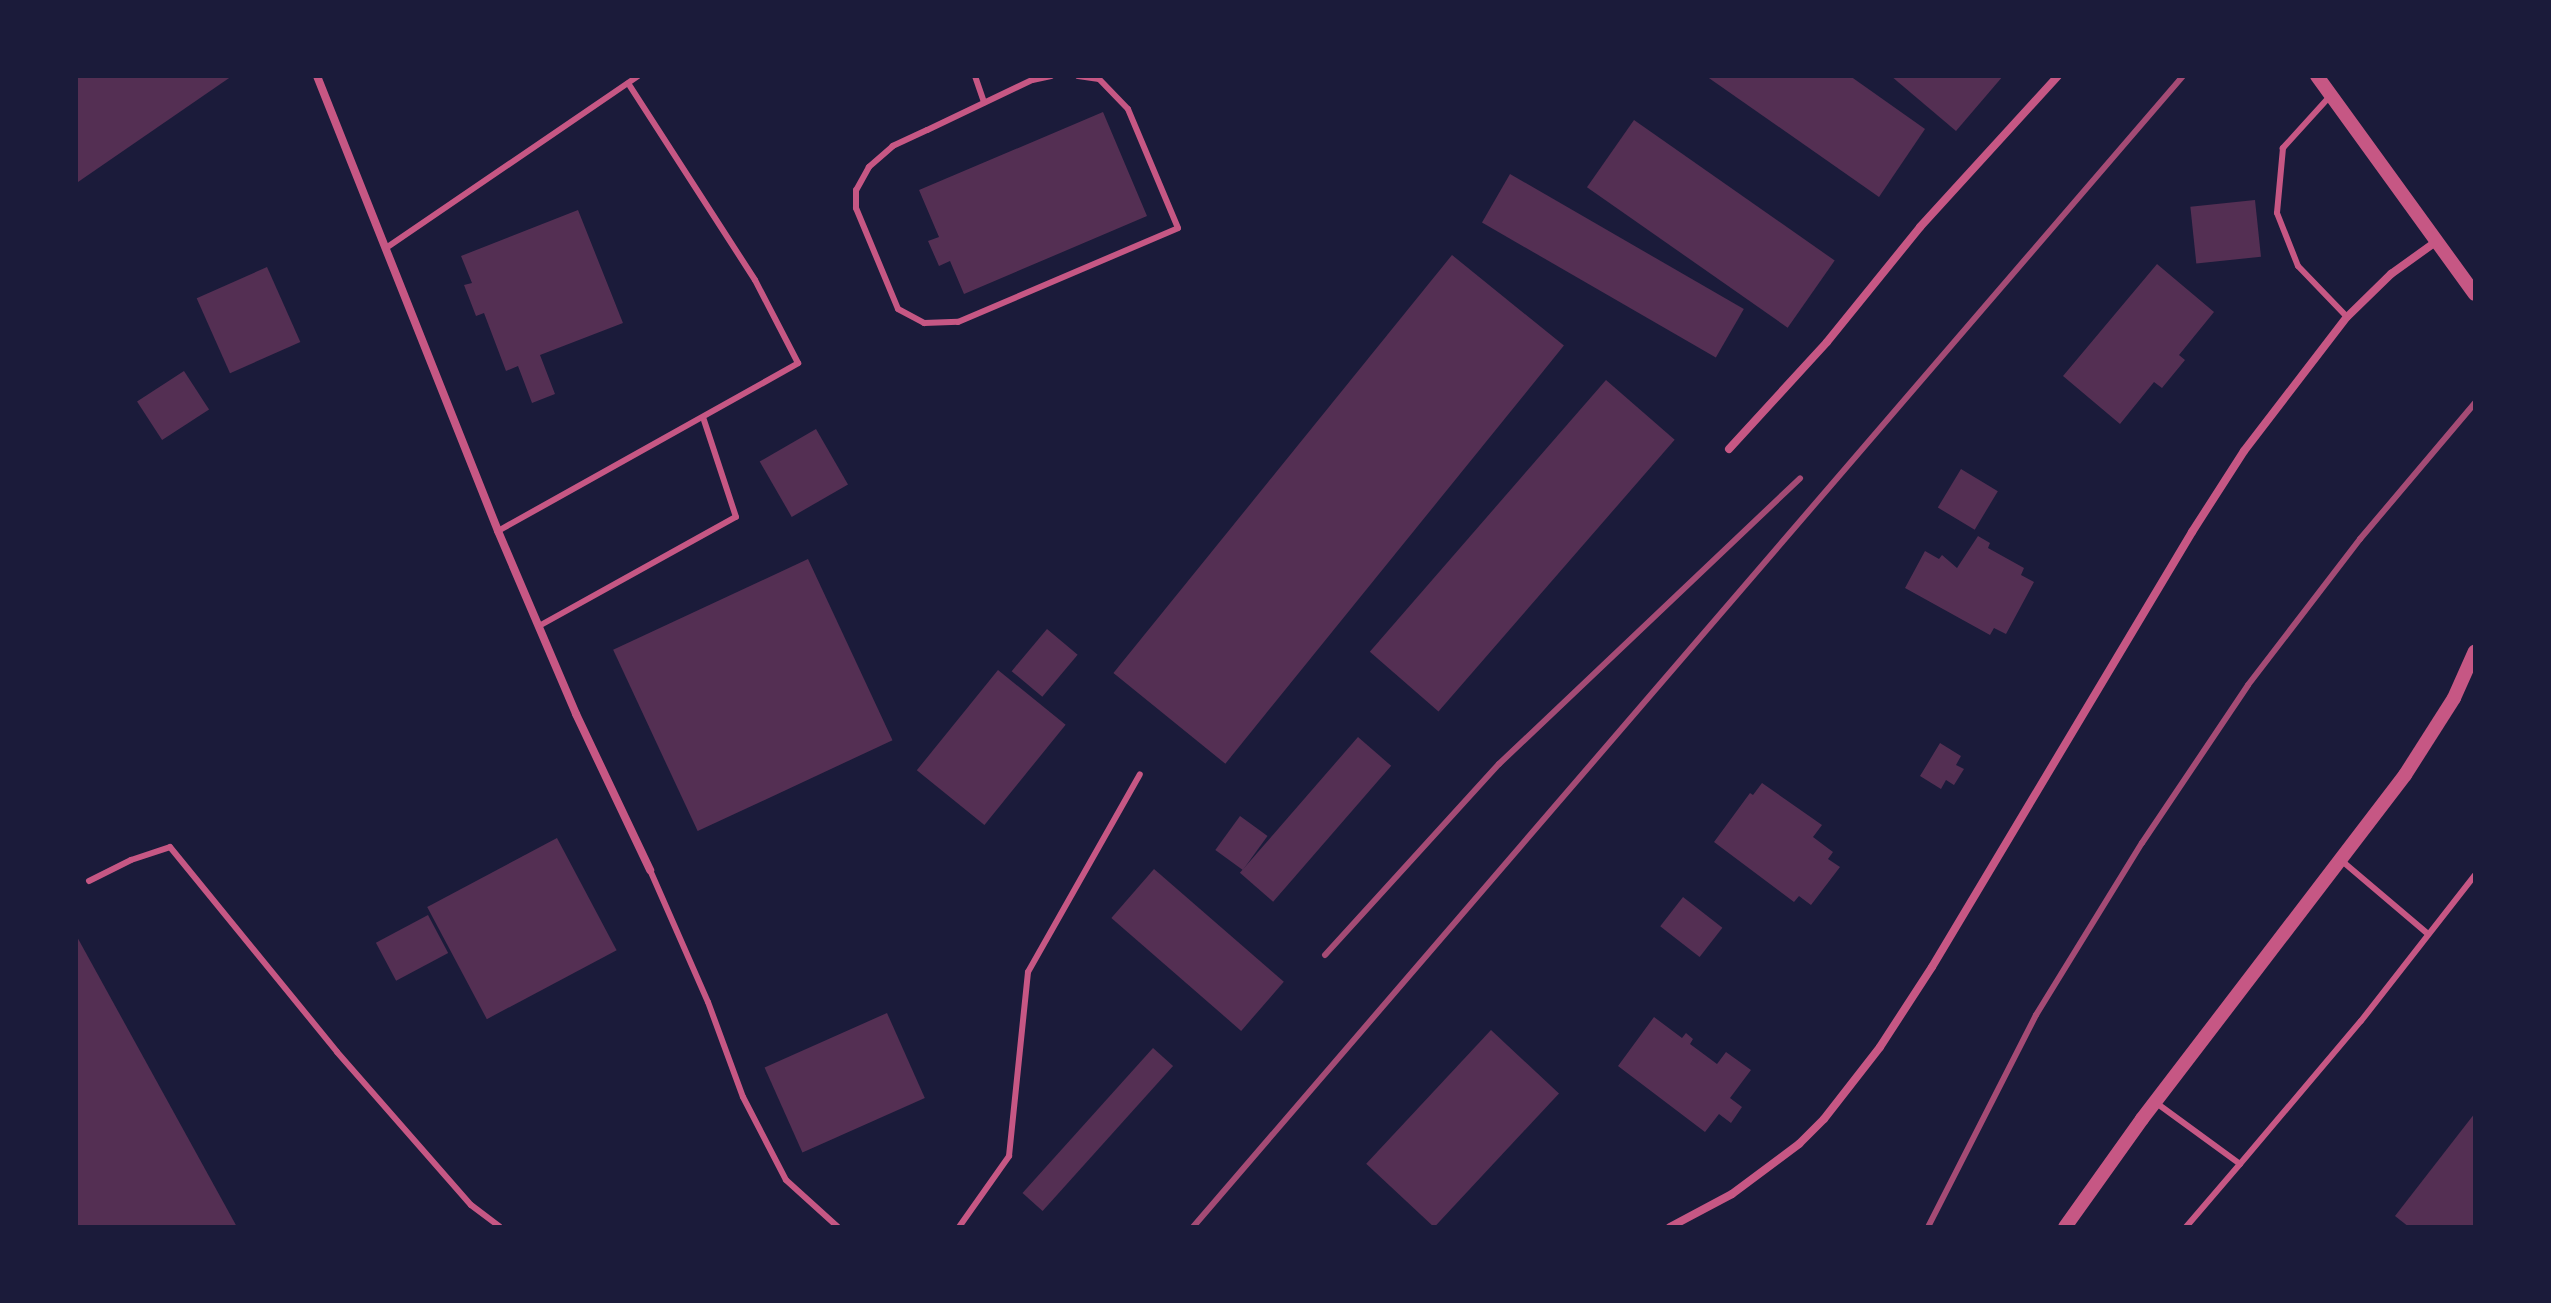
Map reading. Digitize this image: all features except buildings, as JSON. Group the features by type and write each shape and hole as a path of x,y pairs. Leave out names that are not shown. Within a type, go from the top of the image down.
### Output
{"street":[{"path":"317,76 498,531 576,714 650,870"},
{"path":"1729,449 1827,342 1920,227 2058,76"},
{"path":"2317,76 2475,294"},
{"path":"1670,1227 1732,1194 1799,1144 1824,1119 1880,1047 1932,967 2244,451 2347,317 2391,274 2438,241"},
{"path":"2065,1227 2155,1102 2405,775 2454,698 2475,651"}],"lane":[{"path":"386,248 638,76"},
{"path":"975,76 984,102"},
{"path":"1051,76 1032,80 893,146 869,167 856,190 856,208 898,309 924,323 958,322 1178,228 1128,109 1099,79 1078,76"},
{"path":"498,531 798,363 755,280 628,83"},
{"path":"2332,95 2283,148 2277,213 2298,266 2347,317"},
{"path":"539,626 736,517 703,417"},
{"path":"959,1227 1009,1156 1028,972 1140,774"},
{"path":"89,881 131,860 170,847 337,1052 471,1205 500,1227"},
{"path":"2342,861 2428,934"},
{"path":"650,870 708,1002 743,1097 786,1180 838,1227"},
{"path":"2186,1227 2475,875"},
{"path":"2155,1102 2240,1164"}],"railway":[{"path":"1193,1227 2183,76"},
{"path":"1928,1227 2036,1015 2142,843 2248,685 2360,539 2475,403"},
{"path":"1325,955 1499,764 1800,478"}]}
